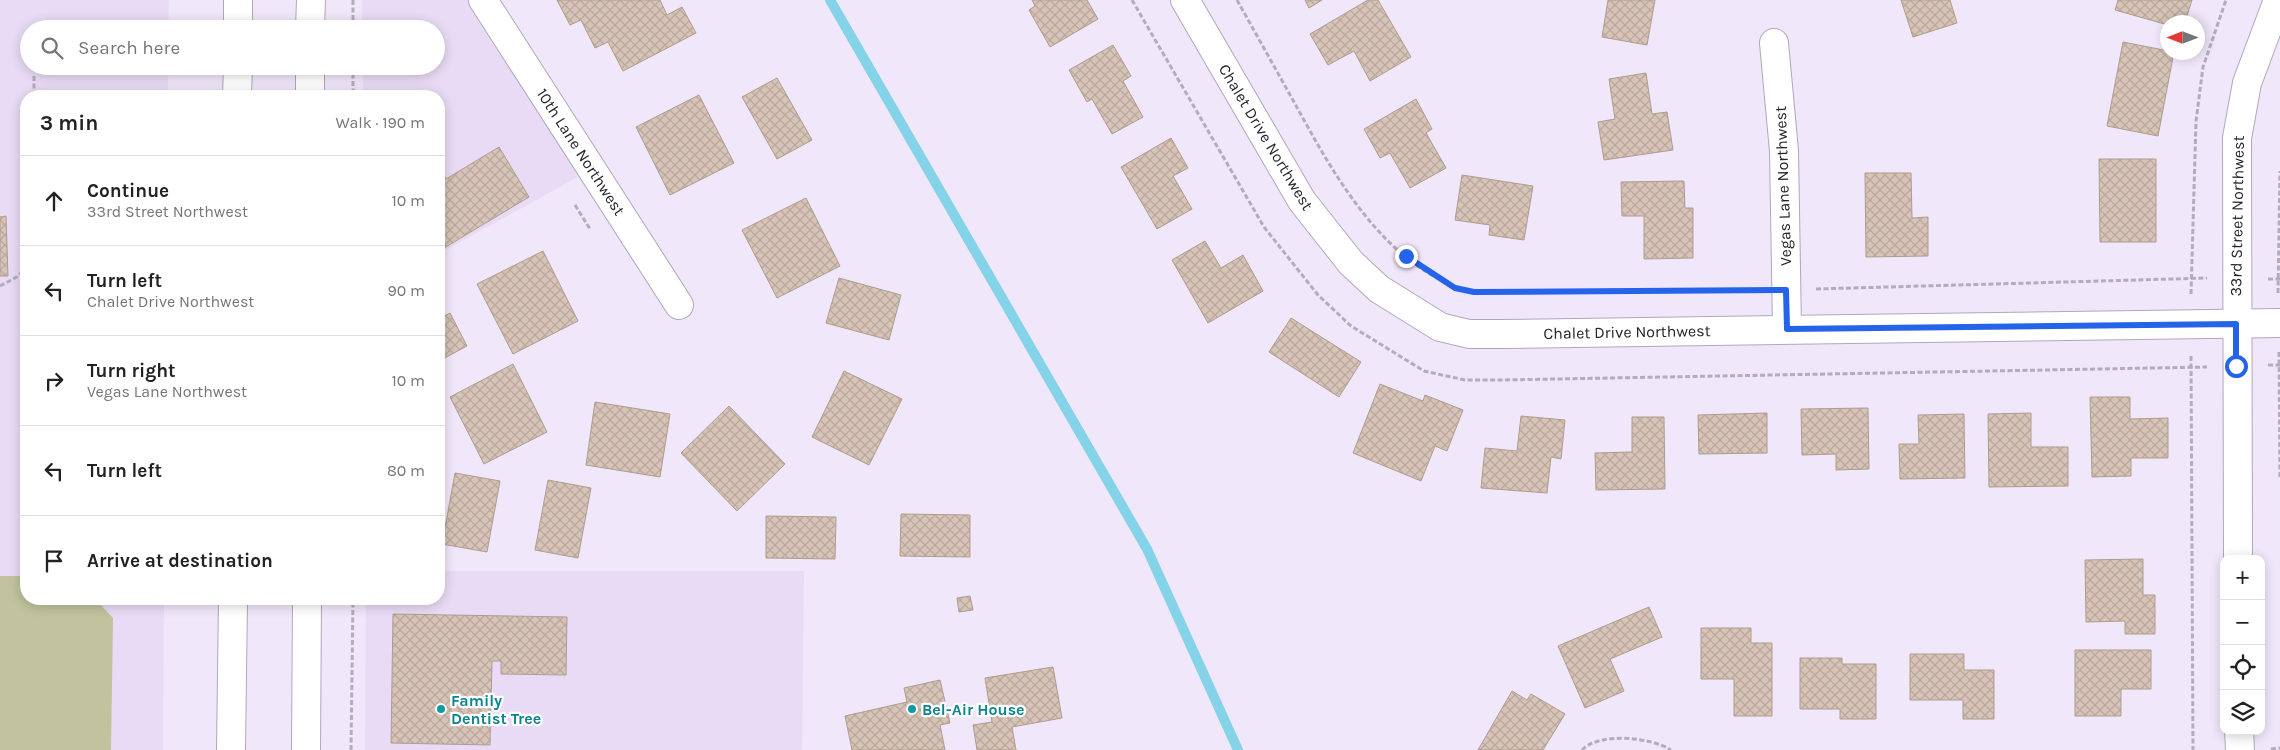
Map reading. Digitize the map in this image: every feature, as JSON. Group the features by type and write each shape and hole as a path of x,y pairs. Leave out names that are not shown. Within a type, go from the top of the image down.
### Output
{"street":[{"path":"238,0 238,20"},
{"path":"310,0 310,20"},
{"name":"10th Lane Northwest","path":"483,0 679,305"},
{"name":"Chalet Drive Northwest","path":"1185,0 1302,201 1327,234 1351,263 1379,289 1440,327 1470,334 2280,323"},
{"name":"33rd Street Northwest","path":"2238,555 2237,138 2247,82 2278,0"},
{"name":"Vegas Lane Northwest","path":"1774,43 1784,151 1787,329"},
{"path":"237,90 238,75"},
{"path":"310,75 310,90"},
{"path":"231,750 233,605"},
{"path":"306,750 308,605"},
{"path":"2240,735 2240,750"}],"path":[{"path":"353,0 353,20"},
{"path":"1236,0 1337,178 1360,208 1406,256 1455,288 1474,292 1786,290 2191,277 2196,121 2203,67 2226,0"},
{"path":"34,75 34,90"},
{"path":"353,75 353,90"},
{"path":"2280,171 2277,279 2280,279"},
{"path":"0,286 20,274"},
{"path":"2280,365 2280,479"},
{"path":"2191,368 2193,750"},
{"path":"351,750 353,605"},
{"path":"1582,750 1587,744 1610,738 1665,746 1671,750"}],"shaded area":[{"path":"0,0 169,0 168,20 20,20 20,75 168,75 168,90 20,90 20,605 164,605 163,750 0,750"},
{"path":"362,0 483,0 592,169 445,251 445,90 363,90 363,75 445,75 445,20 362,20"},
{"path":"445,571 804,571 802,750 365,750 366,605 445,605"}],"green space":[{"path":"0,576 20,576 20,605 101,605 113,618 111,750 0,750"}],"building":[{"path":"557,0 660,0 667,15 682,7 696,33 623,71 608,42 595,48 581,20 570,25"},
{"path":"1032,0 1087,0 1098,19 1050,47 1029,10 1035,6"},
{"path":"1305,0 1322,0 1309,8"},
{"path":"1368,0 1378,0 1411,57 1370,81 1354,51 1328,65 1310,34"},
{"path":"1608,0 1655,0 1647,45 1602,37"},
{"path":"1901,0 1950,0 1957,23 1913,37"},
{"path":"2118,0 2192,0 2187,15 2160,15 2160,23 2115,10"},
{"path":"2123,42 2160,49 2160,60 2172,60 2158,136 2107,126"},
{"path":"1113,45 1131,76 1123,81 1143,117 1112,134 1092,99 1087,102 1069,70"},
{"path":"1646,73 1652,114 1667,112 1673,150 1604,160 1598,122 1615,119 1609,79"},
{"path":"777,78 812,140 777,159 742,97"},
{"path":"699,95 734,163 670,195 636,127"},
{"path":"1416,99 1432,129 1426,133 1446,168 1410,188 1390,153 1380,158 1364,129"},
{"path":"1171,138 1188,168 1173,176 1192,209 1157,229 1121,167"},
{"path":"499,147 529,197 445,247 445,177 446,179"},
{"path":"2099,159 2156,159 2156,242 2100,242"},
{"path":"1865,173 1911,173 1912,218 1928,217 1928,256 1866,257"},
{"path":"1462,175 1533,186 1524,240 1489,235 1490,225 1455,220"},
{"path":"1684,181 1685,208 1693,208 1693,258 1644,259 1644,216 1622,216 1621,182"},
{"path":"806,198 840,266 777,298 742,230"},
{"path":"6,216 8,276 0,276 0,217"},
{"path":"1205,241 1221,268 1243,255 1263,291 1208,323 1172,260"},
{"path":"543,251 578,321 513,354 477,284"},
{"path":"839,278 901,295 889,340 826,323"},
{"path":"450,313 467,346 445,358 445,316"},
{"path":"1291,318 1361,362 1339,397 1269,352"},
{"path":"513,364 547,432 484,464 450,397"},
{"path":"844,371 902,399 869,465 812,437"},
{"path":"1380,384 1423,401 1425,395 1463,410 1447,451 1435,446 1421,481 1353,453"},
{"path":"2090,397 2130,397 2130,419 2168,418 2168,458 2131,458 2131,476 2092,477"},
{"path":"595,402 670,414 660,477 586,465"},
{"path":"729,406 785,464 737,511 681,453"},
{"path":"1868,408 1869,469 1836,470 1836,454 1802,455 1801,409"},
{"path":"1767,413 1767,453 1699,454 1698,415"},
{"path":"2031,413 2031,447 2068,447 2068,486 1989,487 1988,414"},
{"path":"1964,414 1965,478 1900,479 1899,444 1919,444 1918,415"},
{"path":"1521,416 1565,420 1561,459 1551,457 1547,493 1481,488 1485,448 1517,451"},
{"path":"1632,417 1664,417 1665,489 1596,490 1595,453 1632,452"},
{"path":"455,473 500,481 487,552 445,545 445,528"},
{"path":"548,480 591,488 578,558 535,550"},
{"path":"901,514 970,515 970,557 900,556"},
{"path":"766,516 836,517 835,559 766,558"},
{"path":"2143,559 2143,595 2155,595 2155,634 2125,634 2125,621 2086,622 2085,560"},
{"path":"970,596 973,610 959,612 957,598"},
{"path":"1649,607 1662,637 1610,659 1624,691 1585,708 1558,646"},
{"name":"Family Dentist Tree","path":"393,614 567,617 566,675 501,674 501,661 492,661 490,745 391,743"},
{"path":"1701,628 1751,628 1751,643 1772,643 1772,716 1734,716 1734,679 1701,679"},
{"path":"2075,650 2151,650 2151,689 2121,689 2121,716 2075,716"},
{"path":"1910,654 1964,654 1964,670 1994,670 1994,719 1963,719 1963,700 1910,700"},
{"path":"1800,658 1842,658 1842,664 1876,664 1876,719 1840,719 1840,709 1800,709"},
{"path":"1053,667 1062,718 1012,727 1016,750 977,750 973,725 992,722 985,678"},
{"name":"Bel-Air House","path":"940,680 950,723 940,725 945,750 852,750 845,716 907,702 904,688"},
{"path":"1512,691 1527,700 1531,694 1565,714 1543,750 1478,750"}],"waterway":[{"path":"830,0 1147,549 1238,750"}],"place":[{"name":"Family Dentist Tree","path":"441,709"},
{"name":"Bel-Air House","path":"912,709"}],"route":[{"path":"1406,256 1455,288 1474,292 1786,290 1787,329 2236,324 2236,366"}]}
